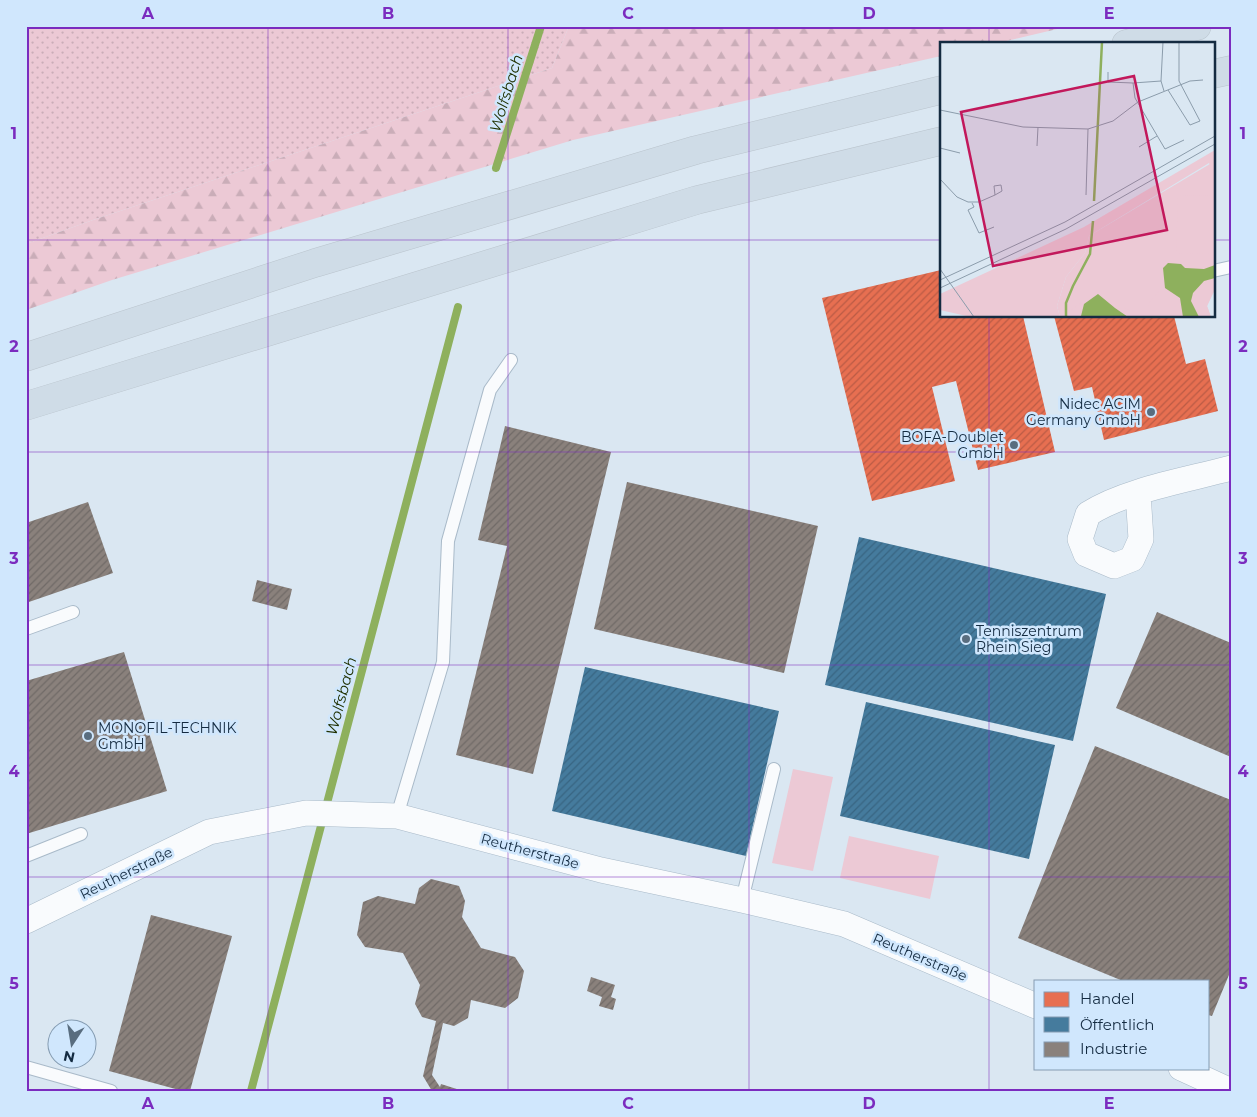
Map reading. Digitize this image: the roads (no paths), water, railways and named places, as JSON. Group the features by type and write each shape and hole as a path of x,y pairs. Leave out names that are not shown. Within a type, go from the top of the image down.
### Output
{"highway":[{"path":"1134,42 1197,26"},
{"path":"1214,74 1231,70"},
{"path":"26,357 315,263 686,153 940,90"},
{"path":"26,406 697,200 940,140"}],"street":[{"path":"1138,493 1231,468"},
{"name":"Reutherstraße","path":"26,921 209,832 306,813 397,816 602,870 844,924 1034,1005"},
{"path":"1185,1070 1231,1091"}],"lane":[{"path":"1214,271 1231,267"},
{"path":"397,816 442,662 448,541 490,390 511,360"},
{"path":"26,629 72,612"},
{"path":"742,900 774,769"},
{"path":"26,856 81,834"},
{"path":"26,1068 111,1091"}],"waterway":[{"name":"Wolfsbach","path":"496,168 541,26"},
{"name":"Wolfsbach","path":"251,1091 458,307"}],"place":[{"name":"Nidec ACIM Germany GmbH","path":"1151,412"},
{"name":"BOFA-Doublet GmbH","path":"1014,445"},
{"name":"Tenniszentrum Rhein Sieg","path":"966,639"},
{"name":"MONOFIL-TECHNIK GmbH","path":"88,736"}]}
